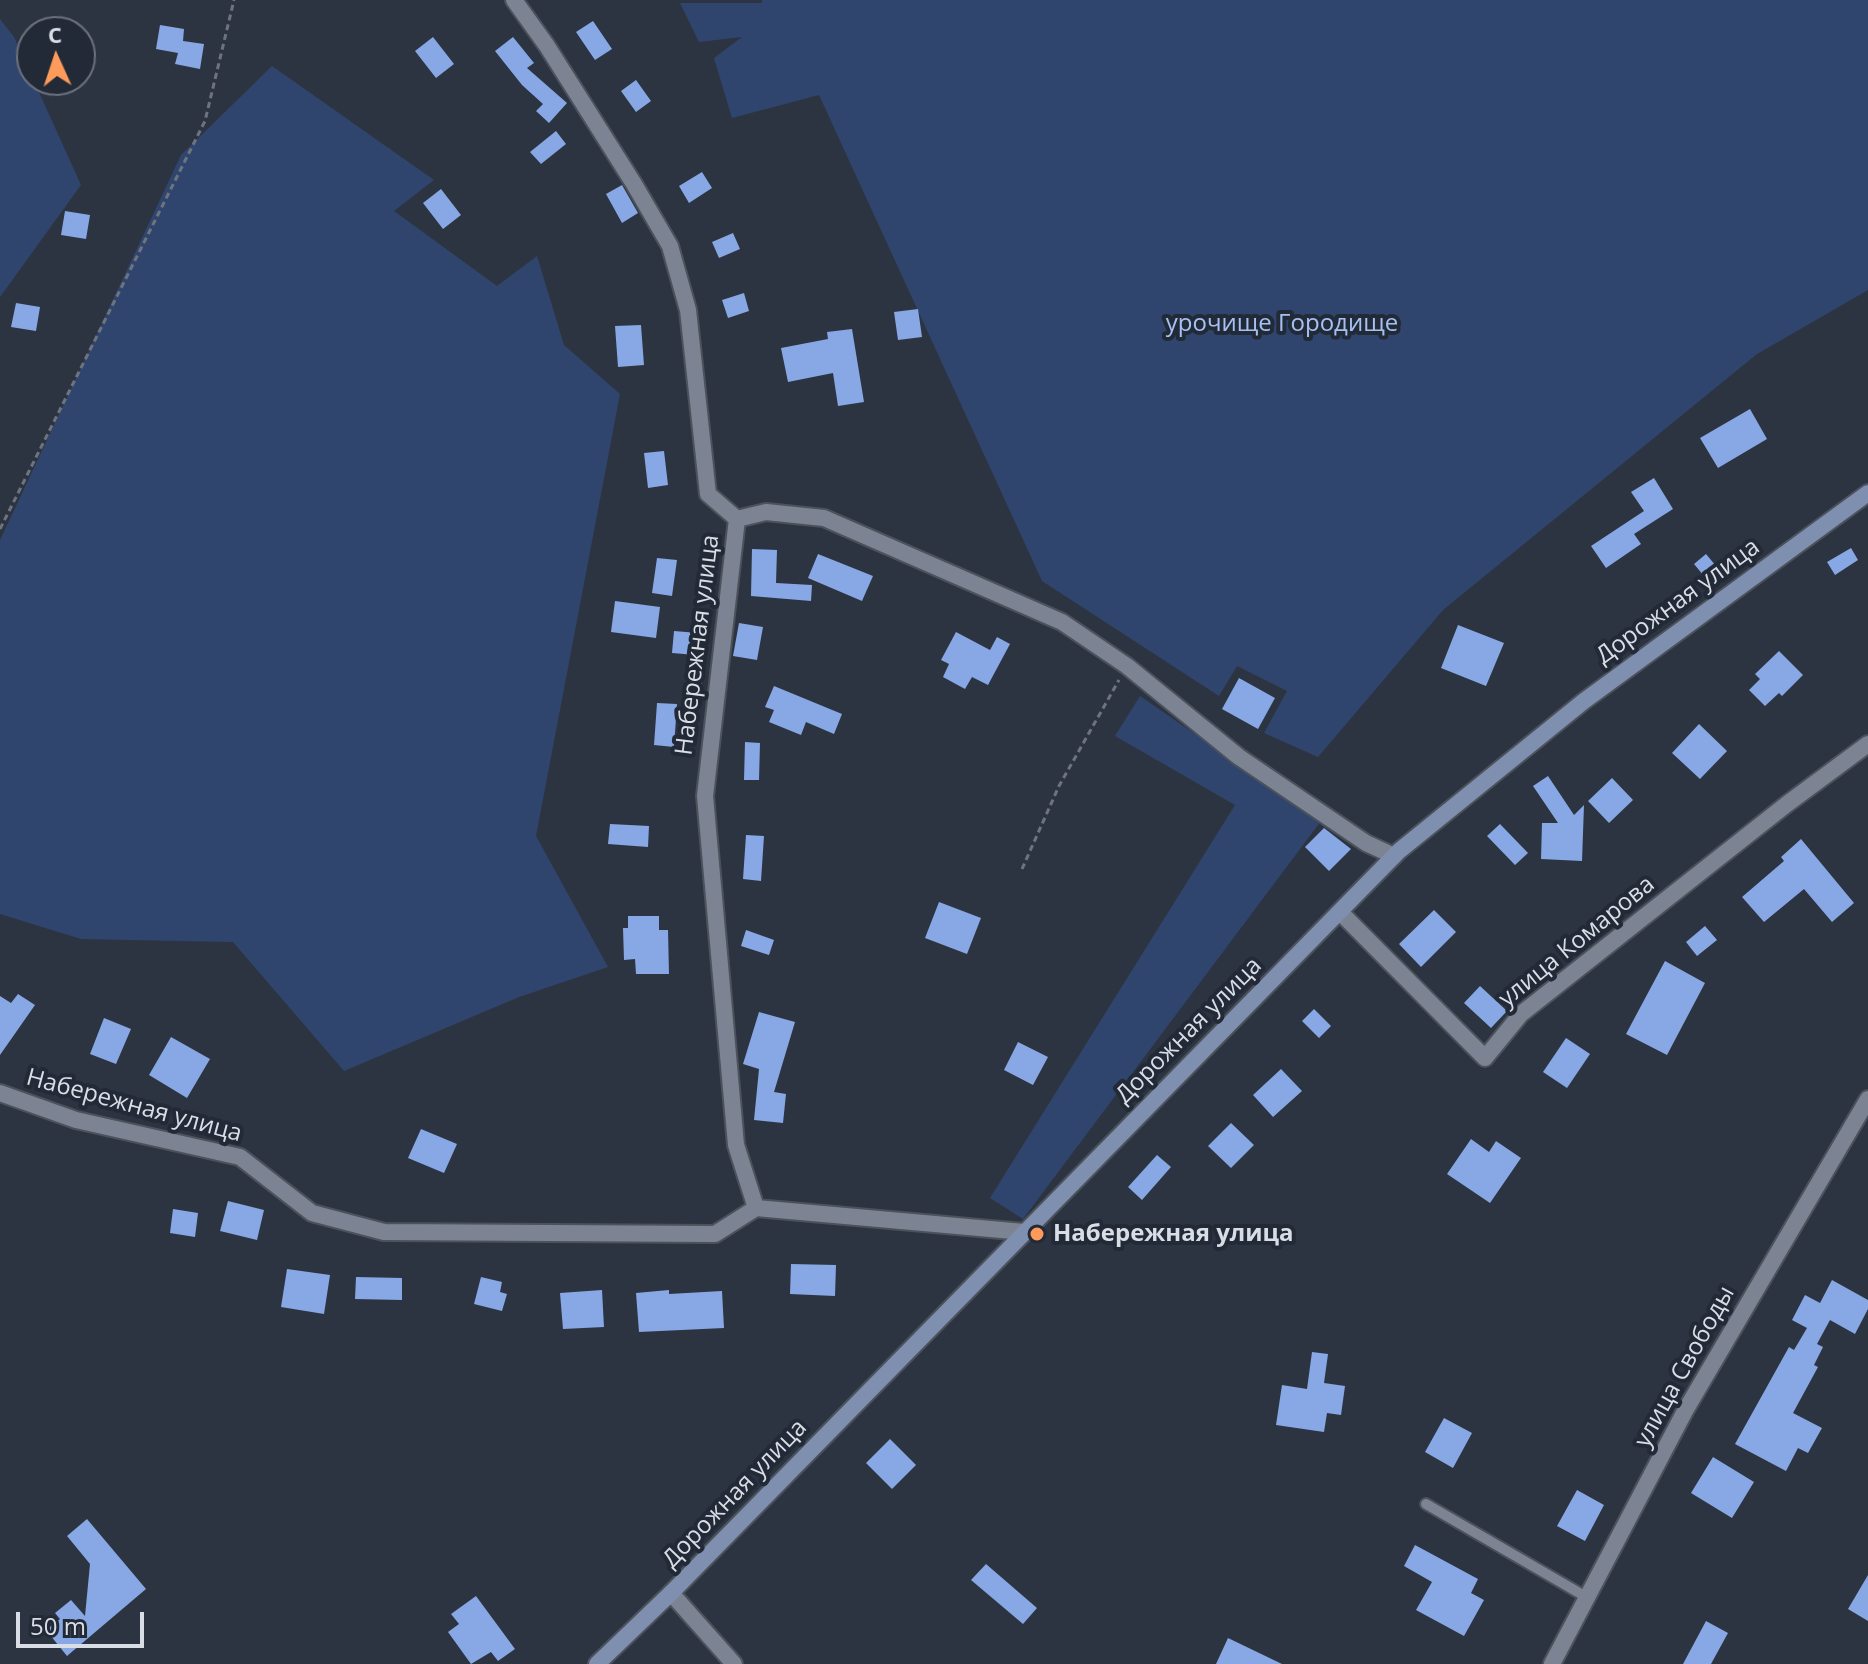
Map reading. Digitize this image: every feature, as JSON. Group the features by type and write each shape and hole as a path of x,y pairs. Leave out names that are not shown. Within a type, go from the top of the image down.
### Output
{"street":[{"name":"Набережная улица","path":"0,1093 76,1120 240,1157 312,1213 384,1232 715,1234 756,1208 736,1145 705,796 737,519 708,494 688,310 670,246 579,97 514,0"},
{"name":"Дорожная улица","path":"597,1664 671,1593 1394,856 1584,701 1868,493"},
{"path":"737,519 766,512 824,518 1062,622 1127,666 1239,757 1366,843 1394,856"},
{"name":"улица Комарова","path":"1340,912 1485,1058 1521,1014 1868,744"},
{"name":"улица Свободы","path":"1552,1664 1685,1411 1868,1099"},
{"path":"756,1208 1024,1232"},
{"path":"671,1593 734,1664"}],"lane":[{"path":"1426,1504 1588,1598"}],"path":[{"path":"0,529 205,121 234,0"},
{"path":"1022,869 1059,786 1127,666"}],"green space":[{"name":"урочище Городище","path":"762,0 1868,0 1868,290 1757,354 1443,610 1318,757 1264,733 1287,691 1237,666 1219,696 1042,581 819,95 732,118 714,58 742,37 699,42 680,3 762,3"},
{"path":"0,19 16,41 16,96 41,96 81,185 0,297"},
{"path":"272,66 434,180 394,211 497,286 537,256 564,345 620,394 536,836 608,967 519,997 344,1071 233,942 81,939 0,914 0,540 181,155"},
{"path":"1140,696 1321,821 1023,1219 990,1198 1235,805 1115,736"}],"building":[{"path":"593,21 612,49 595,60 576,32"},
{"path":"160,25 184,29 183,41 204,44 200,69 175,64 178,53 156,49"},
{"path":"433,37 454,64 436,78 415,51"},
{"path":"513,37 534,63 527,68 567,103 549,123 536,111 543,104 522,85 495,51"},
{"path":"636,80 651,101 636,112 621,91"},
{"path":"556,131 566,144 541,164 530,152"},
{"path":"702,172 712,188 689,203 679,186"},
{"path":"622,185 638,213 622,223 606,194"},
{"path":"441,189 461,215 443,229 423,203"},
{"path":"65,211 90,215 86,239 61,235"},
{"path":"733,233 740,249 719,258 712,242"},
{"path":"744,293 749,311 728,318 722,300"},
{"path":"16,303 40,307 36,331 11,327"},
{"path":"918,309 922,337 898,340 894,312"},
{"path":"641,325 644,365 618,367 615,326"},
{"path":"852,329 864,402 838,406 833,373 788,382 781,348 828,339 827,332"},
{"path":"1750,409 1767,439 1718,468 1700,438"},
{"path":"664,451 668,485 648,488 644,453"},
{"path":"1654,478 1673,509 1634,534 1641,544 1606,568 1591,546 1644,511 1631,492"},
{"path":"1851,548 1858,560 1835,575 1827,562"},
{"path":"752,549 777,550 776,583 812,585 811,601 751,596"},
{"path":"818,554 873,576 862,601 808,578"},
{"path":"1706,554 1716,566 1704,576 1694,564"},
{"path":"657,558 677,560 672,596 652,593"},
{"path":"615,601 660,607 656,638 611,632"},
{"path":"739,623 763,627 757,660 733,656"},
{"path":"1458,625 1504,643 1486,686 1441,668"},
{"path":"674,631 698,633 696,655 672,653"},
{"path":"956,632 990,650 997,637 1010,644 988,685 972,677 965,689 943,677 949,664 941,660"},
{"path":"1779,651 1803,675 1782,696 1779,693 1765,706 1749,690 1760,679 1755,674"},
{"path":"690,664 705,667 701,688 686,686"},
{"path":"1239,678 1275,698 1258,729 1222,709"},
{"path":"774,686 842,714 834,734 806,722 801,735 769,722 774,710 765,707"},
{"path":"657,703 677,704 674,747 654,745"},
{"path":"1699,724 1727,751 1700,779 1672,753"},
{"path":"745,742 760,743 759,780 744,780"},
{"path":"1548,776 1574,815 1584,805 1582,861 1541,859 1542,823 1558,823 1533,786"},
{"path":"1612,778 1633,800 1609,823 1588,801"},
{"path":"610,824 649,826 648,847 608,844"},
{"path":"1500,824 1528,853 1515,865 1487,836"},
{"path":"1324,828 1351,849 1329,871 1305,847"},
{"path":"746,835 764,836 761,881 743,879"},
{"path":"1801,839 1854,903 1832,922 1804,889 1764,922 1742,897 1784,861 1781,857"},
{"path":"939,902 981,918 967,954 925,938"},
{"path":"1434,910 1456,932 1421,967 1399,944"},
{"path":"628,916 659,916 659,930 668,930 669,974 636,974 635,959 624,960 623,928 628,928"},
{"path":"1705,926 1717,940 1697,956 1686,942"},
{"path":"746,930 774,940 769,955 741,946"},
{"path":"1665,961 1705,983 1667,1055 1626,1034"},
{"path":"1480,986 1507,1011 1491,1028 1464,1003"},
{"path":"18,994 35,1005 0,1055 0,996 11,1003"},
{"path":"1314,1009 1331,1026 1319,1038 1302,1021"},
{"path":"759,1012 795,1022 774,1092 786,1094 783,1123 754,1120 759,1069 743,1064"},
{"path":"104,1018 131,1029 116,1064 90,1054"},
{"path":"171,1037 210,1059 187,1098 149,1075"},
{"path":"1566,1038 1590,1054 1567,1088 1543,1072"},
{"path":"1018,1042 1048,1057 1033,1085 1004,1070"},
{"path":"1281,1069 1302,1091 1273,1117 1253,1095"},
{"path":"1231,1123 1254,1145 1231,1168 1208,1146"},
{"path":"421,1129 457,1144 444,1173 408,1158"},
{"path":"1471,1139 1489,1152 1496,1141 1521,1158 1490,1203 1447,1174"},
{"path":"1157,1155 1171,1167 1142,1200 1128,1187"},
{"path":"228,1201 264,1210 257,1240 220,1231"},
{"path":"173,1209 198,1213 195,1237 170,1233"},
{"path":"791,1264 836,1265 835,1296 790,1294"},
{"path":"287,1269 330,1275 324,1314 281,1307"},
{"path":"356,1277 402,1278 402,1300 355,1299"},
{"path":"481,1277 502,1282 500,1292 507,1294 502,1311 474,1304"},
{"path":"1832,1280 1868,1300 1868,1309 1855,1334 1830,1320 1817,1344 1823,1347 1814,1365 1818,1367 1793,1413 1822,1428 1808,1453 1798,1448 1786,1471 1735,1444 1789,1347 1794,1350 1807,1328 1792,1320 1805,1295 1820,1303"},
{"path":"602,1290 604,1327 563,1329 560,1293"},
{"path":"669,1290 669,1294 722,1291 724,1328 639,1332 636,1293"},
{"path":"1312,1352 1328,1354 1324,1383 1345,1386 1341,1415 1327,1413 1324,1432 1276,1425 1282,1385 1307,1389"},
{"path":"1444,1418 1472,1433 1453,1468 1425,1452"},
{"path":"890,1439 916,1465 892,1489 866,1463"},
{"path":"1713,1457 1754,1482 1732,1518 1691,1493"},
{"path":"1577,1490 1604,1505 1585,1541 1557,1526"},
{"path":"87,1519 146,1589 67,1656 46,1630 60,1619 55,1613 71,1600 85,1616 90,1564 67,1536"},
{"path":"1415,1545 1478,1579 1471,1593 1484,1600 1464,1636 1416,1610 1432,1582 1404,1566"},
{"path":"986,1564 1037,1608 1023,1624 971,1580"},
{"path":"1868,1575 1868,1621 1848,1609"},
{"path":"476,1596 515,1649 498,1661 491,1652 471,1664 448,1632 459,1624 451,1614"},
{"path":"1706,1621 1728,1633 1711,1664 1683,1664"},
{"path":"1228,1638 1282,1664 1216,1664"}],"place":[{"name":"Набережная улица","path":"1037,1234"}]}
